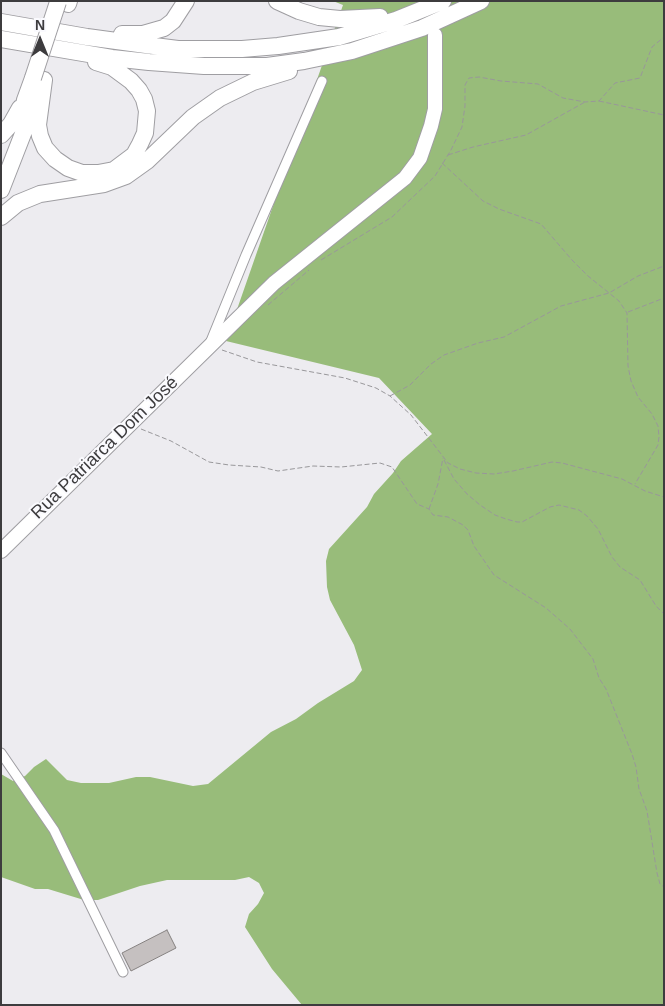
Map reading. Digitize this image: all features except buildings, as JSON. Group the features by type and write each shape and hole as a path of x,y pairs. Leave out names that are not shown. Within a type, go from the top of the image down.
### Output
{"highway":[{"path":"87,37 154,32 173,21 186,1"},
{"path":"277,1 299,11 319,17 340,20 422,10"},
{"path":"1,22 87,37 178,48 242,49 269,47 339,36 396,20 443,1"},
{"path":"6,41 166,64 236,67 286,64 352,51 422,28 481,1"},
{"path":"1,190 16,155 38,79 64,2"},
{"path":"1,14 32,27"},
{"path":"38,79 38,125 40,136 45,148 55,159 68,168 82,173 98,173 114,170 134,155 145,133 147,122 144,99 139,90 122,73 112,67 66,50"},
{"path":"1,217 18,203 40,194 104,184 121,178 147,161 205,107 226,94 272,76 336,60 352,51"},
{"path":"1,135 11,124 38,79"},
{"path":"1,170 20,123 25,100"}],"main road":[{"name":"Rua Patriarca Dom José","path":"1,551 210,346 238,316 274,283 405,178 420,158 435,109 435,35"}],"street":[{"path":"210,346 261,220 322,81"},
{"path":"1,753 54,830 123,972"}],"path":[{"path":"598,101 615,83 640,78 652,46 664,37"},
{"path":"319,262 392,217 435,176 448,156 462,127 465,85 470,78 478,77 501,82 538,84 564,98 586,102 598,101 664,115"},
{"path":"448,156 473,146 526,135 586,102"},
{"path":"442,164 483,201 541,224 572,260 619,301 627,312 628,366 631,381 638,397 652,414 658,426 660,437 658,445 635,485"},
{"path":"390,396 410,385 431,364 444,355 504,336 561,306 609,293 638,276 664,266"},
{"path":"265,308 312,268"},
{"path":"627,312 664,298"},
{"path":"210,346 257,362 309,370 362,382 390,396 422,428 448,463 460,469 485,474 514,471 552,462 562,463 605,473 645,491 664,497"},
{"path":"132,422 143,430 171,441 208,462 261,467 278,471 313,466 341,467 380,463 392,467 417,504 430,509 433,515 448,518 463,525 468,530 479,554 494,575 546,608 570,629 590,653 632,754 636,767 638,789 647,811 657,873 660,884 664,887"},
{"path":"430,509 438,484 443,457"},
{"path":"443,457 454,479 467,494 487,510 506,519 522,522 550,507 559,505 579,510 598,528 612,557 620,567 640,580 656,606 664,614"}],"green space":[{"path":"333,1 664,1 664,1005 302,1005 272,969 245,927 249,914 258,904 264,893 259,883 249,877 235,880 167,880 140,886 98,900 84,900 48,889 35,889 1,877 1,774 13,781 25,776 46,759 67,780 81,783 109,783 136,777 150,777 193,786 208,784 271,732 296,719 354,681 362,670 354,645 330,600 327,587 326,561 329,549 367,507 374,494 401,461 432,434 379,378 226,341 343,5"}]}
